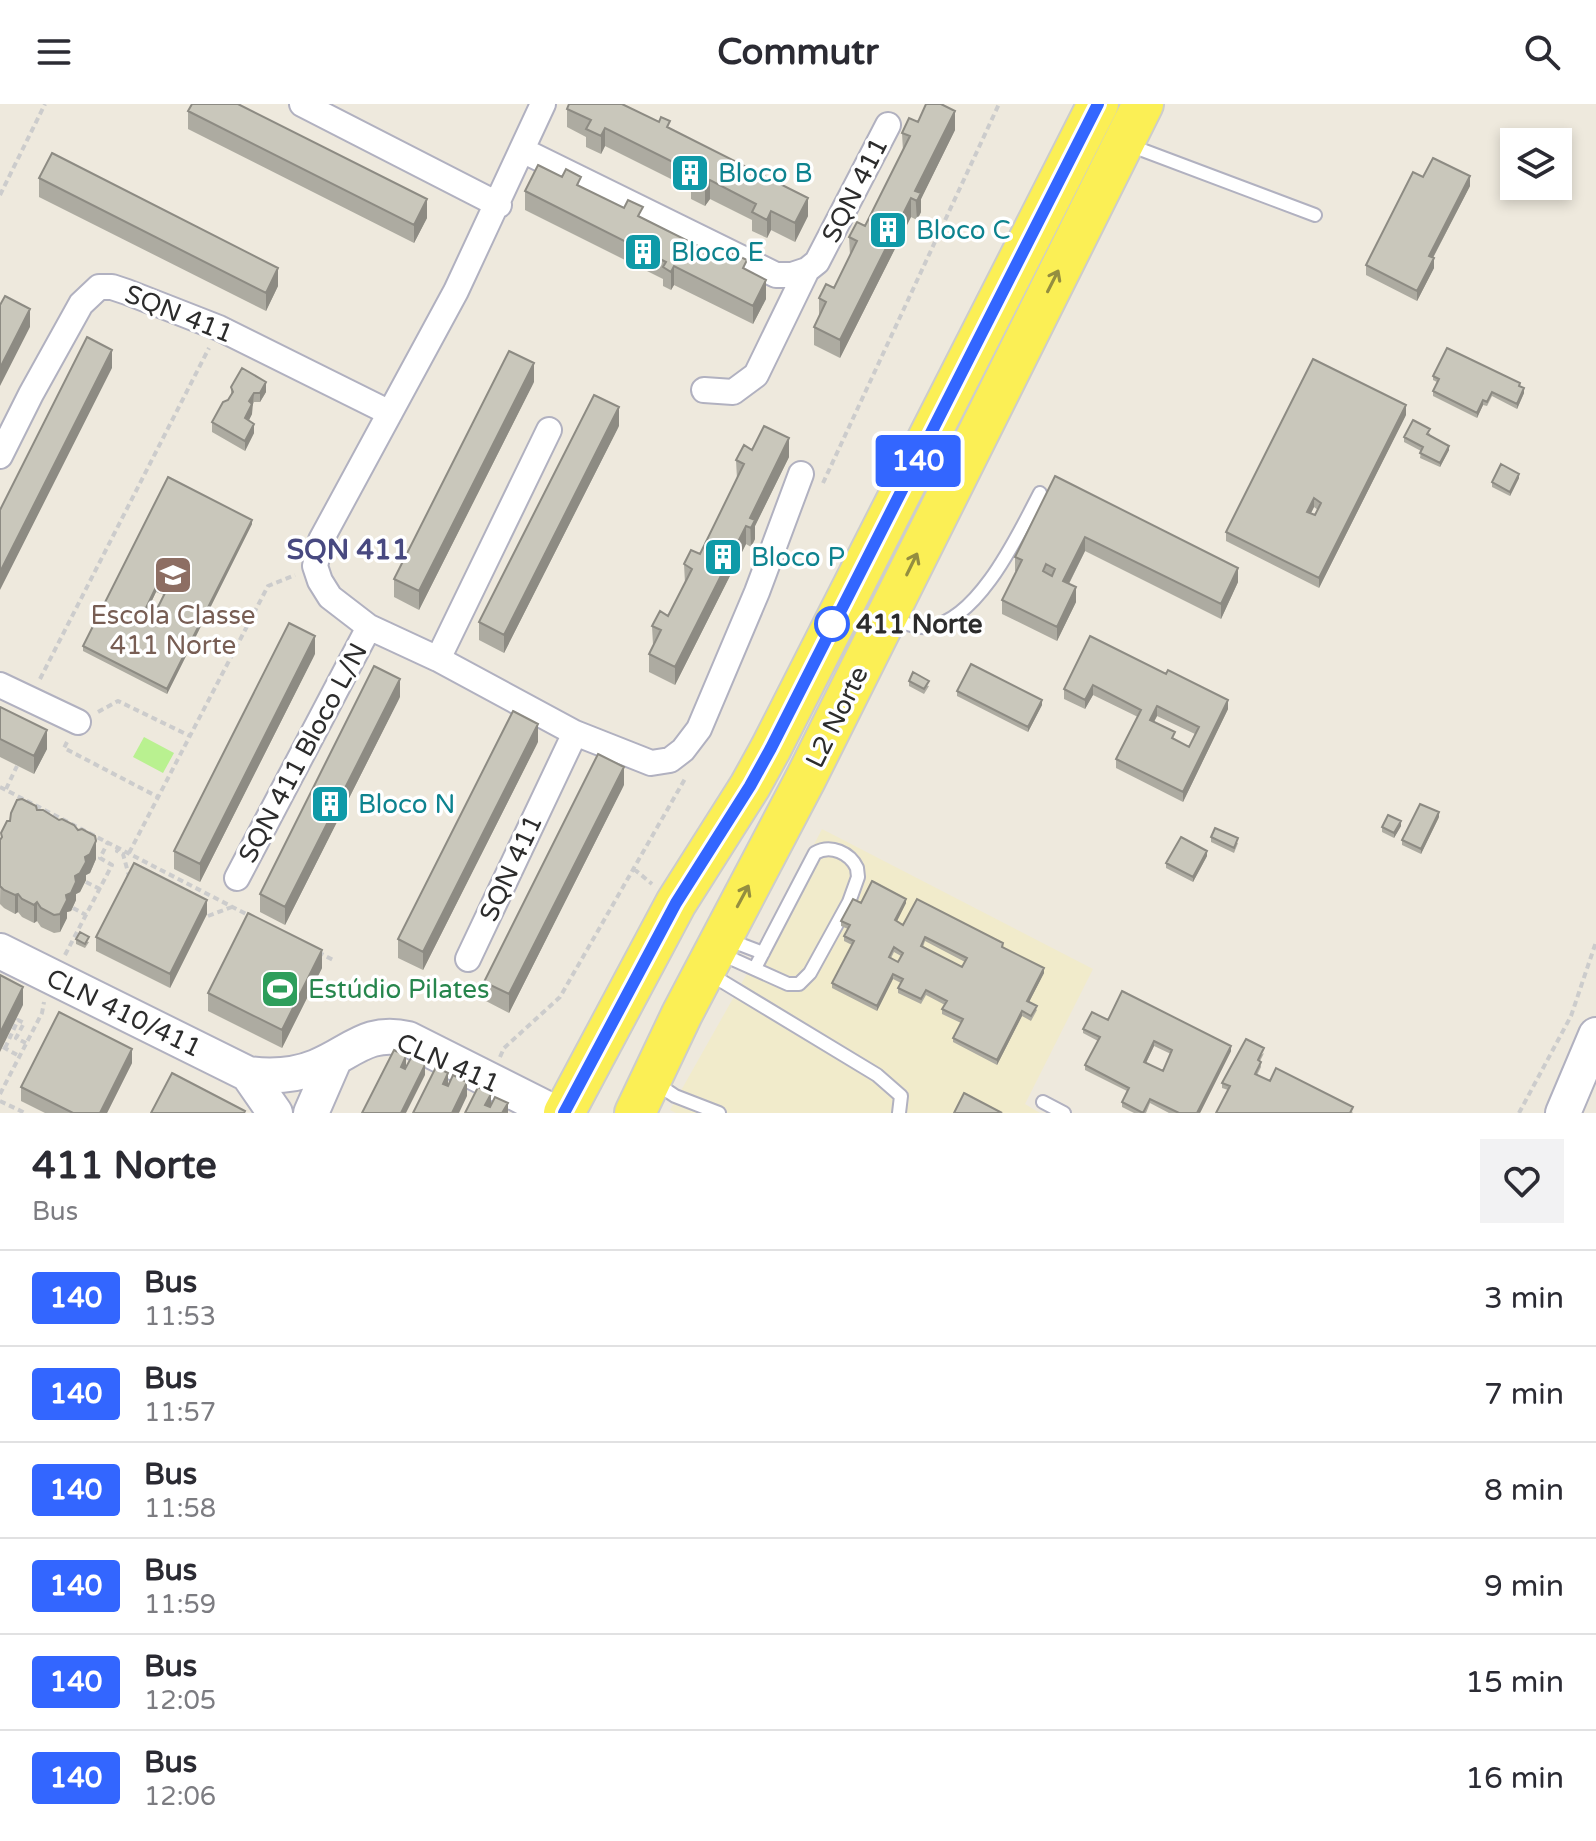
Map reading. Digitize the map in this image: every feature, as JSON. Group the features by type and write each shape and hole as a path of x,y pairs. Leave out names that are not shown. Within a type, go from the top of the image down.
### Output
{"main road":[{"name":"L2 Norte","path":"564,1113 676,903 771,748 1098,104"},
{"name":"L2 Norte","path":"643,1097 682,1014 806,778 1143,104"},
{"path":"999,300 1017,330 1028,331"},
{"path":"633,981 653,988 682,1014"}],"street":[{"path":"302,104 499,205"},
{"path":"543,104 499,205 421,360 321,540 315,566 330,597 369,627 438,659 575,733 651,763 670,760 683,750 699,729 757,592 801,474"},
{"name":"SQN 411","path":"522,150 776,275 792,275 807,270 824,251 888,125"},
{"path":"704,390 733,392 756,375 807,270"},
{"name":"SQN 411","path":"0,456 81,304 99,287 127,292 219,328 390,413"},
{"path":"438,659 549,430"},
{"name":"SQN 411 Bloco L/N","path":"237,878 369,627"},
{"path":"0,685 78,722"},
{"name":"SQN 411","path":"468,959 575,733"},
{"name":"CLN 410/411","path":"0,951 248,1074"},
{"path":"1563,1113 1596,1035"},
{"name":"CLN 411","path":"248,1074 279,1076 297,1073 335,1058 376,1036 395,1036 408,1039 555,1113"},
{"path":"311,1113 335,1058"},
{"path":"248,1074 275,1113"}],"lane":[{"path":"1122,143 1315,215"},
{"path":"886,618 926,628 947,621 970,603 995,575 1040,493"},
{"path":"713,953 793,985 799,984 806,978 849,902 858,877 854,861 838,850 827,849 815,853 755,968"},
{"path":"713,953 763,953"},
{"path":"713,953 877,1075 901,1096 899,1113"},
{"path":"643,1097 675,1096 719,1113"},
{"path":"1043,1102 1064,1113"}],"path":[{"path":"0,195 45,104"},
{"path":"30,699 219,328"},
{"path":"129,853 268,586 315,566"},
{"path":"158,797 64,748 78,722 118,701 191,736"},
{"path":"17,766 3,788 257,919"},
{"path":"62,960 112,865 100,858 108,842"},
{"path":"119,847 117,851 123,854 132,883"},
{"path":"86,882 100,889"},
{"path":"208,916 233,907"},
{"path":"73,908 86,915"},
{"path":"1519,1113 1571,1016 1596,942"},
{"path":"313,949 335,961"},
{"path":"0,1094 42,1013 47,991"},
{"path":"19,1056 4,1048 18,1020 24,1023 16,1038 26,1043"},
{"path":"0,1101 25,1113"}],"shaded area":[{"path":"822,829 1093,969 1025,1104 1040,1113 676,1113 670,1110 753,963"}],"green space":[{"path":"144,737 174,753 163,773 133,757"}],"building":[{"path":"192,104 238,104 427,199 414,225 188,111"},
{"path":"569,104 622,104 659,122 661,117 670,121 667,127 808,198 795,223 771,211 767,220 752,212 756,204 710,180 705,188 691,181 695,173 605,128 601,136 586,129 591,120 567,109"},
{"name":"Bloco C","path":"926,104 941,104 955,111 915,191 921,193 917,201 911,198 840,340 814,327 826,302 819,298 826,284 834,288 857,241 849,237 857,222 865,226 910,136 902,133 909,118 918,122"},
{"path":"52,153 278,268 266,293 39,178"},
{"path":"1433,158 1470,176 1429,256 1434,258 1417,291 1366,265 1413,172 1423,177"},
{"path":"538,165 562,177 566,169 581,177 577,185 624,208 628,200 643,207 638,216 728,261 732,253 747,260 743,268 766,280 753,306 674,266 671,272 663,267 666,262 525,191"},
{"path":"5,296 30,309 0,368 0,305"},
{"path":"87,337 112,350 0,572 0,510"},
{"path":"1447,348 1520,383 1519,386 1524,388 1517,404 1492,392 1487,402 1483,400 1477,413 1433,391 1439,379 1433,376"},
{"path":"509,351 534,363 419,591 394,579"},
{"path":"1313,359 1406,405 1319,578 1226,532","holes":["1314,498 1321,503 1315,515 1307,512"]},
{"path":"242,368 266,382 260,393 254,393 249,401 252,404 245,418 254,424 245,441 212,422 223,402 233,392 231,387"},
{"path":"594,395 619,407 504,635 479,622"},
{"path":"1413,420 1430,429 1427,434 1449,446 1440,463 1420,453 1423,447 1404,437"},
{"name":"Bloco P","path":"764,426 789,438 750,518 755,520 751,528 746,526 675,667 649,654 661,630 652,626 660,611 668,616 692,569 684,564 691,550 700,554 744,464 736,460 744,445 752,450"},
{"path":"1501,464 1519,474 1510,492 1492,482"},
{"path":"1055,476 1238,568 1221,604 1085,537 1063,581 1076,587 1057,627 1002,600 1022,560 1015,557","holes":["1046,564 1055,569 1052,576 1043,571"]},
{"name":"Escola Classe 411 Norte","path":"168,477 252,520 167,689 83,646","holes":["156,587 166,591 153,617 144,612"]},
{"path":"289,623 315,636 200,864 174,851"},
{"path":"1090,636 1166,674 1168,670 1228,700 1183,792 1116,759 1141,710 1093,685 1085,700 1064,689","holes":["1157,706 1199,727 1189,747 1172,738 1175,732 1150,720"]},
{"path":"971,664 1042,700 1028,727 957,691"},
{"name":"Bloco N","path":"374,666 400,679 285,907 260,894"},
{"path":"913,672 929,681 924,689 909,681"},
{"path":"0,707 47,730 34,756 0,739"},
{"path":"513,711 538,724 423,952 398,939"},
{"path":"598,754 624,767 509,994 484,982"},
{"path":"22,799 36,806 37,810 43,810 95,836 96,841 90,854 85,857 86,862 80,873 75,876 76,882 71,893 66,895 67,900 60,914 54,915 37,902 34,905 0,886 1,833 10,821 17,800"},
{"path":"1420,804 1439,812 1421,849 1402,840"},
{"path":"1388,815 1401,821 1394,833 1382,827"},
{"path":"1215,828 1238,838 1234,848 1211,837"},
{"path":"1181,837 1207,851 1193,877 1166,863"},
{"path":"134,863 207,900 170,974 96,937"},
{"path":"872,881 906,899 895,920 903,925 917,899 1044,968 1027,1001 1037,1006 1031,1016 1022,1011 997,1060 953,1038 963,1019 942,1009 947,1001 926,990 921,999 898,988 903,979 893,974 877,1006 832,983 854,941 844,936 850,925 841,921 853,899 861,903","holes":["925,937 967,958 962,967 921,946","894,947 903,953 898,962 889,957"]},
{"path":"248,913 322,950 282,1030 208,993"},
{"path":"80,932 89,937 85,944 76,939"},
{"path":"0,975 23,987 0,1033"},
{"path":"1122,991 1231,1046 1197,1113 1179,1113 1150,1099 1143,1113 1122,1102 1129,1088 1085,1065 1100,1037 1083,1029 1092,1012 1108,1020","holes":["1154,1041 1172,1050 1163,1071 1144,1062"]},
{"path":"59,1012 132,1049 100,1113 73,1113 21,1087"},
{"path":"1246,1039 1264,1048 1255,1074 1270,1081 1276,1068 1353,1107 1350,1113 1216,1113 1230,1086 1222,1083"},
{"path":"394,1050 406,1056 401,1067 405,1069 411,1058 425,1065 401,1113 362,1113"},
{"path":"436,1067 448,1073 443,1084 448,1086 453,1075 467,1082 452,1113 413,1113"},
{"path":"172,1073 245,1111 244,1113 151,1113"},
{"path":"478,1087 491,1094 485,1105 490,1107 495,1097 508,1103 502,1113 465,1113"},
{"path":"964,1093 1002,1113 954,1113"}],"bus line":[{"name":"140","path":"564,1113 676,903 771,748 1098,104"}],"place":[{"name":"Bloco B","path":"690,173"},
{"name":"Bloco C","path":"888,230"},
{"name":"Bloco E","path":"643,252"},
{"name":"Bloco P","path":"723,557"},
{"name":"Escola Classe 411 Norte","path":"173,575"},
{"name":"411 Norte","path":"832,624"},
{"name":"Bloco N","path":"330,804"},
{"name":"Estúdio Pilates","path":"280,989"}],"district":[{"name":"SQN 411","path":"348,550"}]}
